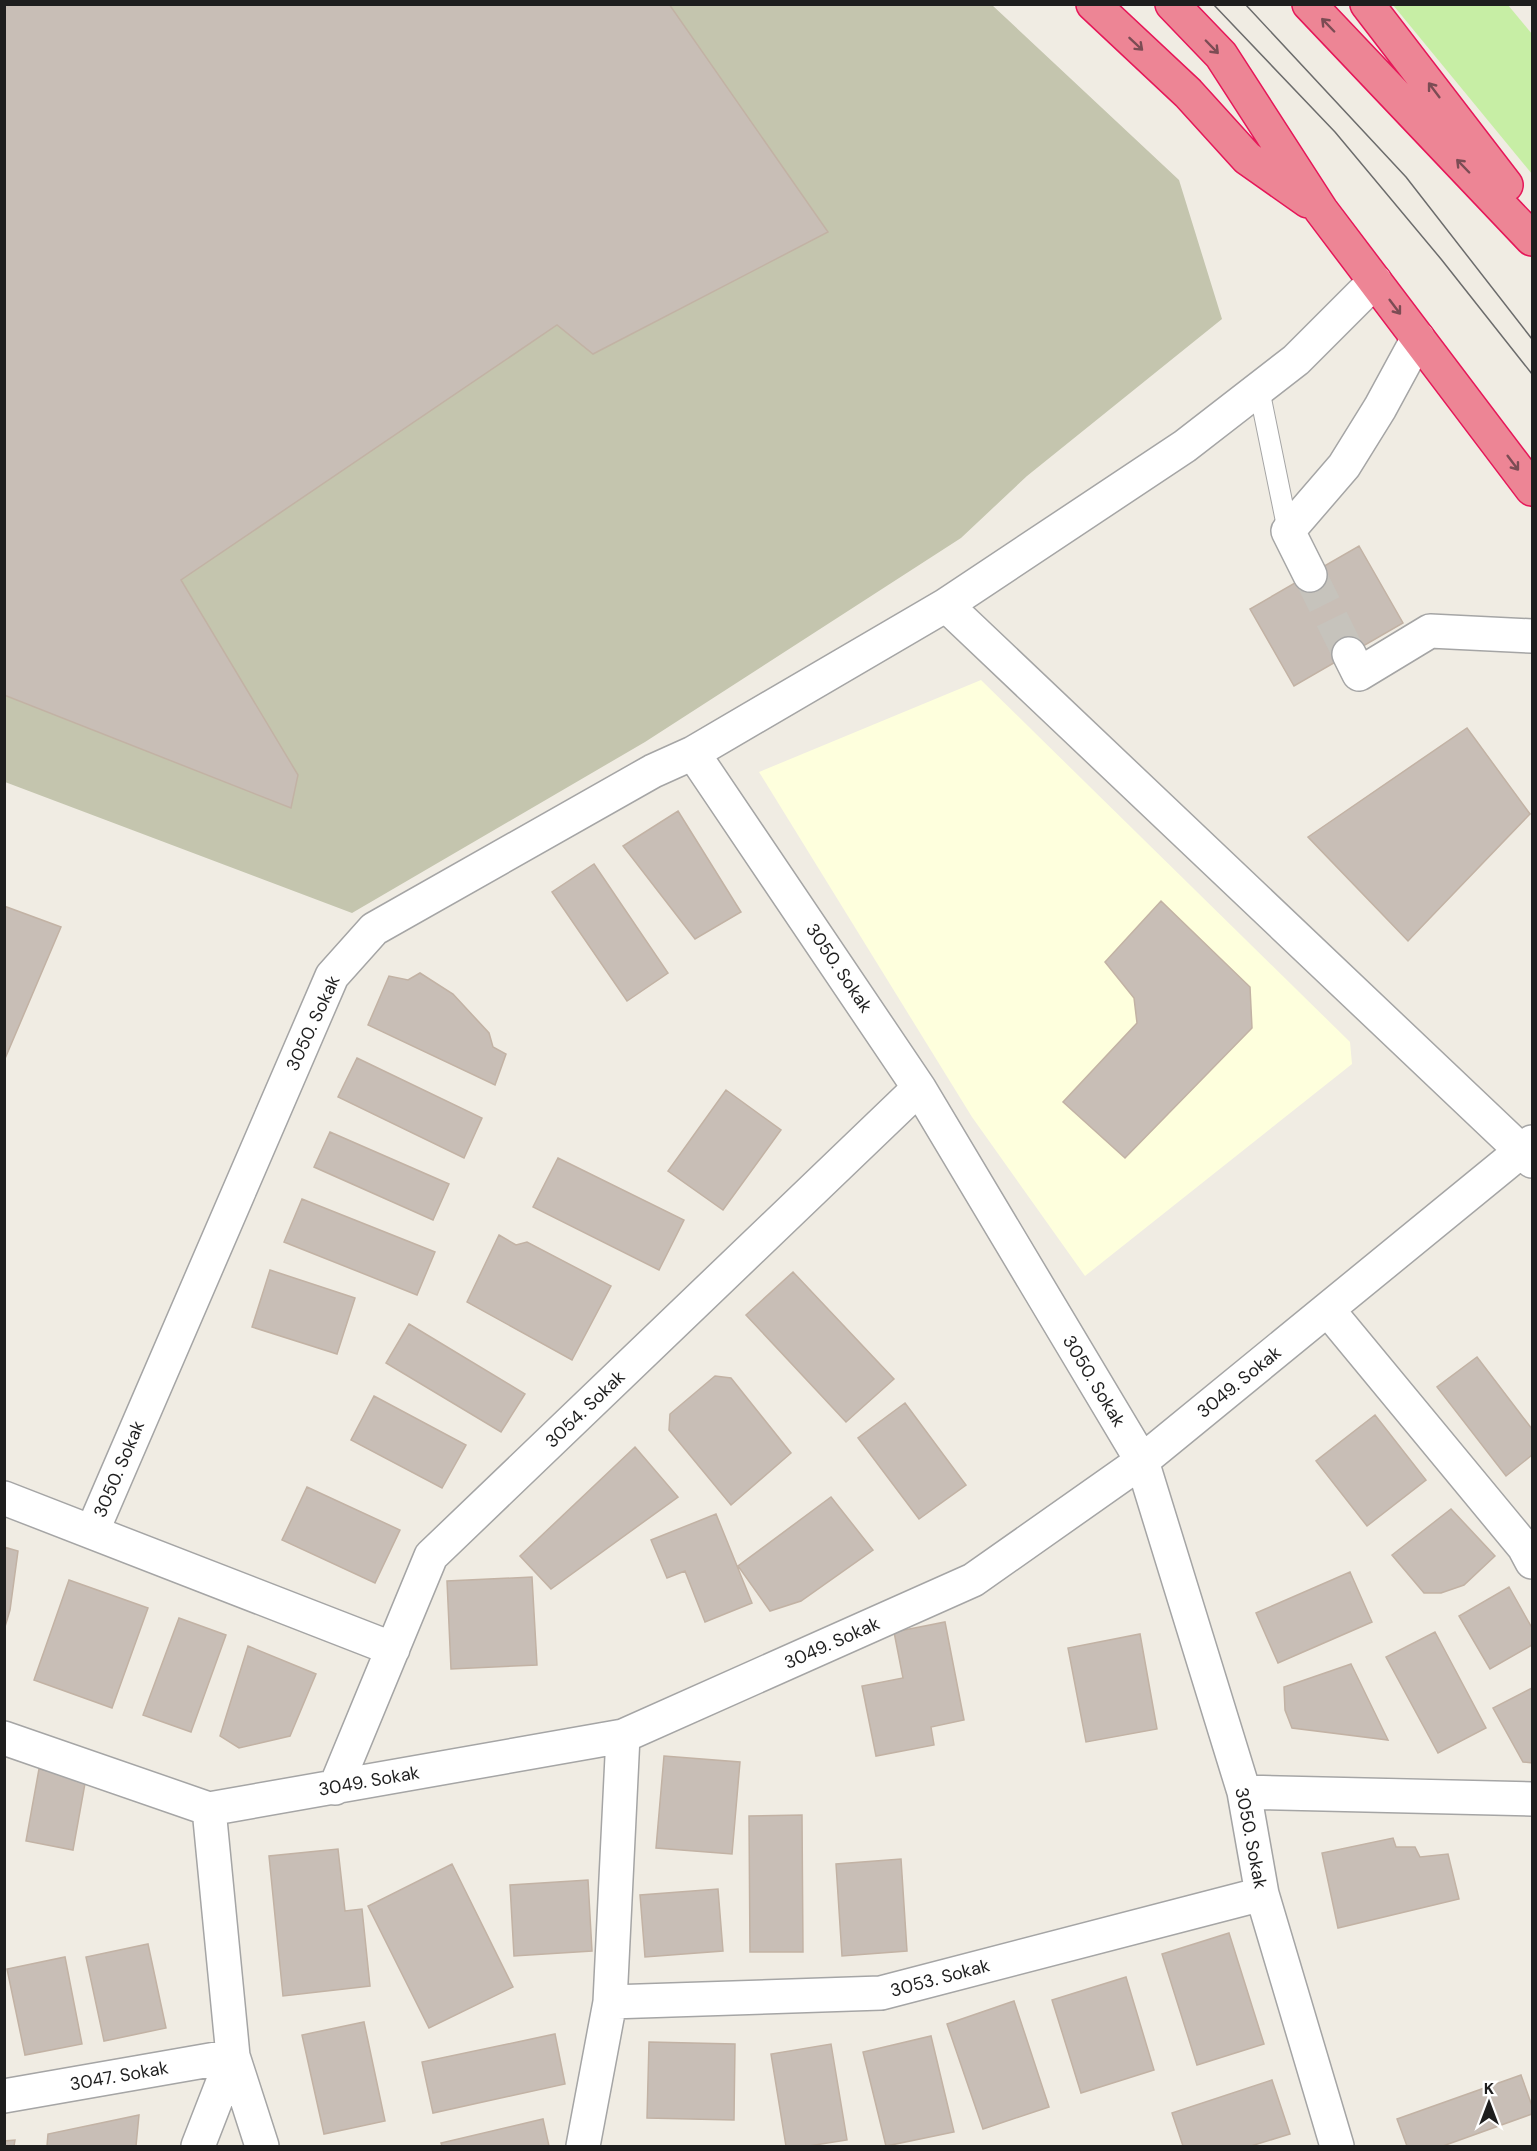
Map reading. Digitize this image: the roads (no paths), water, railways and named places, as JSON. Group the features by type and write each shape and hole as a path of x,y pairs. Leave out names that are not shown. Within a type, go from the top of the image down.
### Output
{"highway":[{"path":"1093,4 1188,93 1247,159 1321,210"},
{"path":"1172,4 1221,55 1321,210 1533,489"},
{"path":"1309,4 1533,239"},
{"path":"1367,4 1533,220"}],"street":[{"path":"693,753 946,605 1185,446 1296,360 1375,281"},
{"path":"1310,575 1288,531 1344,466 1380,408 1418,338"},
{"path":"946,605 1530,1152"},
{"path":"1349,654 1359,674 1430,631 1533,636"},
{"name":"3050. Sokak","path":"92,1532 332,976 374,929 633,782 693,753 919,1088 1142,1461 1244,1792 1262,1894 1337,2146"},
{"name":"3054. Sokak","path":"335,1788 431,1556 919,1088"},
{"name":"3049. Sokak","path":"4,1738 209,1809 623,1736 973,1580 1142,1461 1328,1310 1530,1152"},
{"path":"1328,1310 1524,1547 1533,1562"},
{"path":"4,1498 393,1649"},
{"path":"583,2146 610,2002 623,1736"},
{"path":"1244,1792 1533,1799"},
{"path":"209,1809 233,2056 262,2146"},
{"name":"3053. Sokak","path":"610,2002 881,1993 1262,1894"},
{"path":"198,2146 233,2056"},
{"name":"3047. Sokak","path":"4,2096 233,2056"}],"lane":[{"path":"1259,389 1288,531"}],"tunnel":[{"path":"1310,575 1349,654"}],"tram line":[{"path":"1213,4 1335,132 1441,259 1532,374"},
{"path":"1245,4 1406,177 1532,339"}]}
